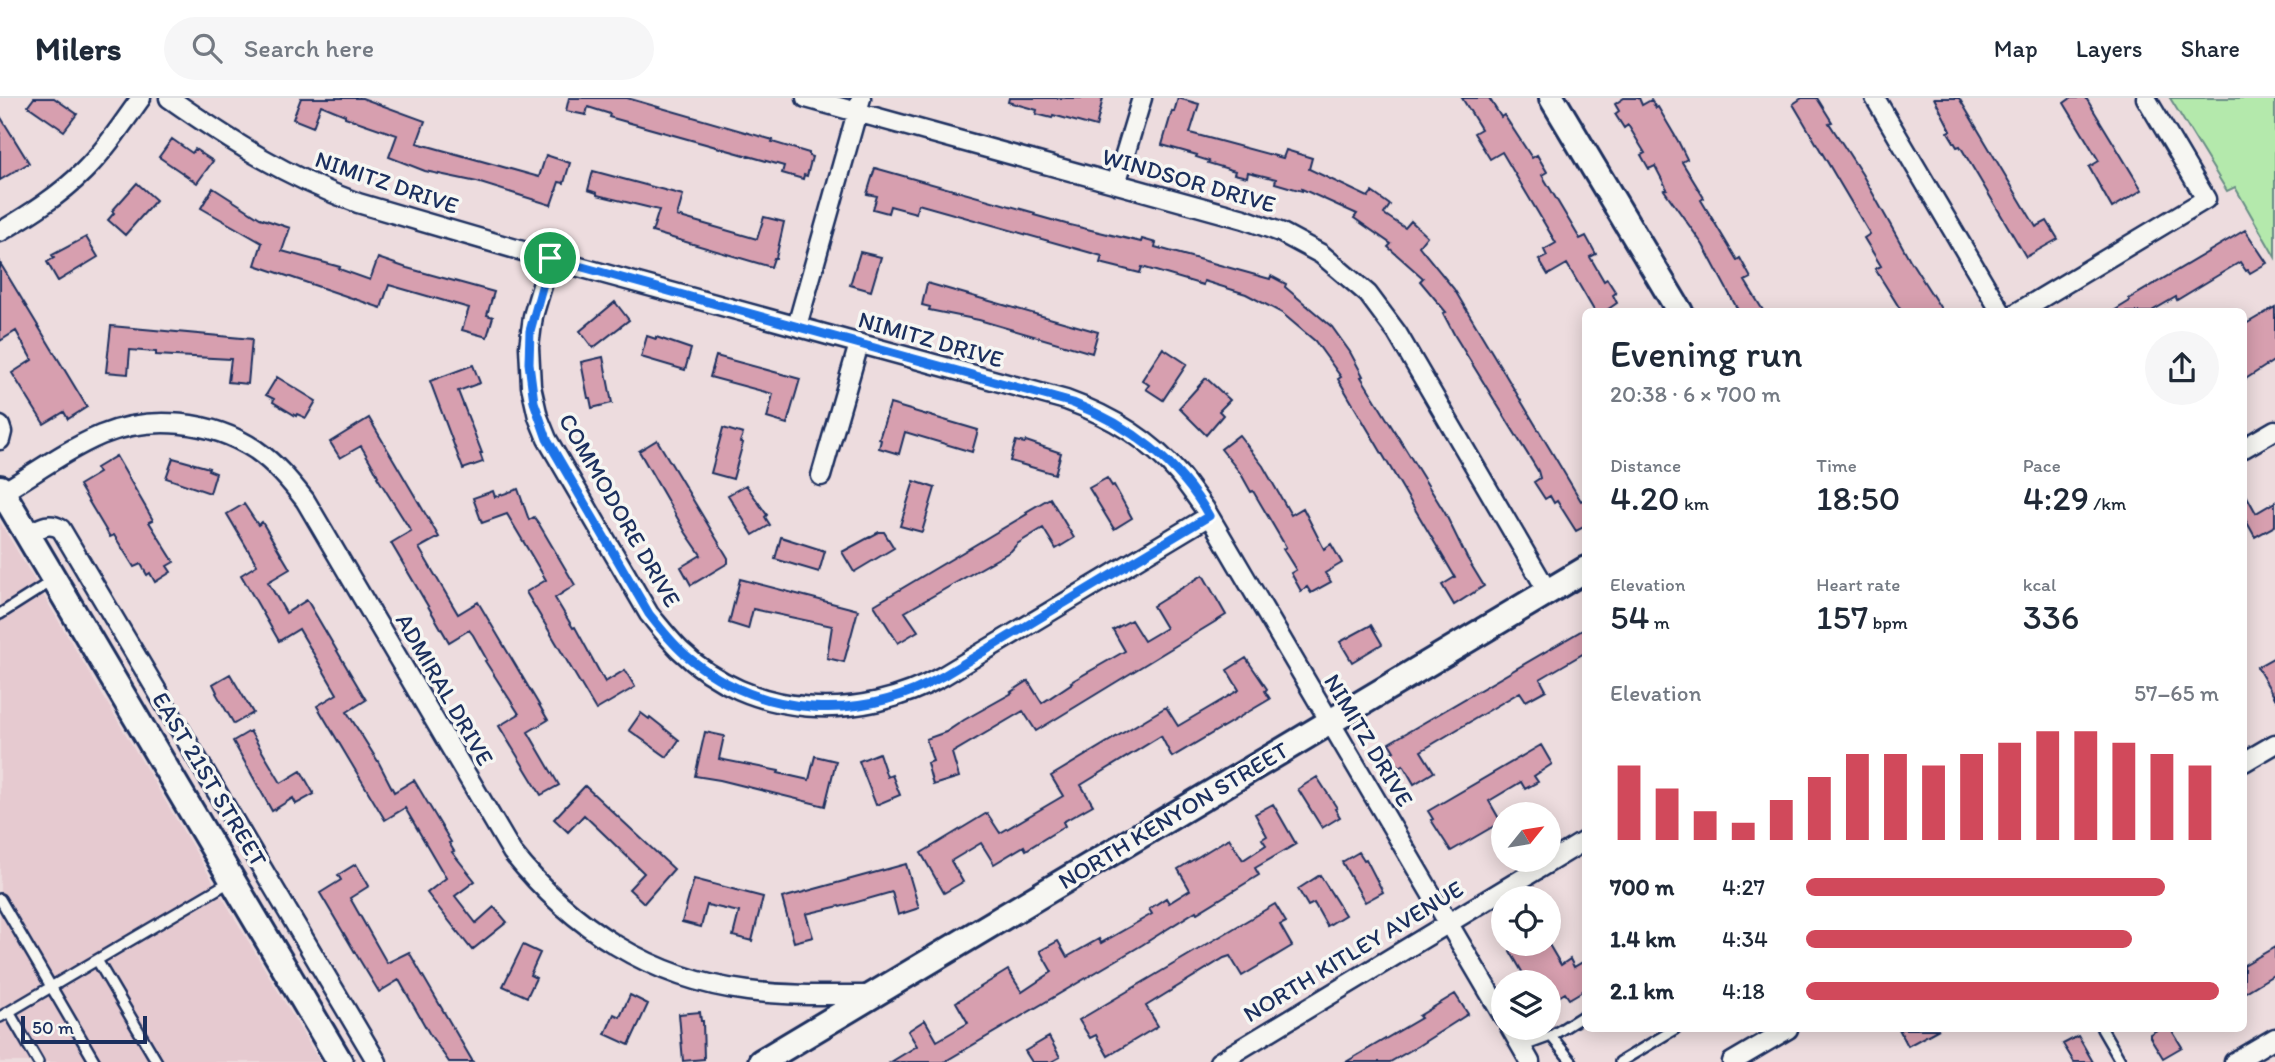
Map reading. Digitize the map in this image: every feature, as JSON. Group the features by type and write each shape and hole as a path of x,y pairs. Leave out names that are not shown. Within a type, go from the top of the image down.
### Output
{"street":[{"path":"0,232 53,198 84,171 106,148 141,98"},
{"name":"NIMITZ DRIVE","path":"169,98 272,166 358,203 1066,400 1129,431 1160,455 1183,480 1209,516 1491,995"},
{"name":"WINDSOR DRIVE","path":"806,98 859,105 1273,229 1321,254 1368,294 1396,332 1548,592"},
{"path":"1116,184 1142,98"},
{"path":"1552,98 1678,308"},
{"path":"1875,98 1999,308"},
{"path":"2025,308 2206,200 2146,98"},
{"path":"797,326 859,105"},
{"name":"COMMODORE DRIVE","path":"550,258 535,309 529,347 531,386 541,425 649,614 668,638 690,659 743,691 772,701 818,708 864,706 909,693 943,676 1209,516"},
{"path":"821,476 859,344"},
{"name":"ADMIRAL DRIVE","path":"1,490 86,442 117,430 140,425 172,423 204,428 234,438 255,450 285,475 305,500 512,852 544,890 574,917 628,954 672,974 704,983 776,994 871,995"},
{"path":"0,426 0,440"},
{"path":"2247,446 2275,429"},
{"name":"EAST 21ST STREET","path":"1,490 340,1062"},
{"name":"EAST 21ST STREET","path":"27,535 46,525 61,529 377,1062"},
{"name":"NORTH KENYON STREET","path":"761,1062 1582,571"},
{"path":"2247,760 2275,744"},
{"name":"NORTH KITLEY AVENUE","path":"1219,1062 1582,842"},
{"path":"1732,1062 1783,1032"},
{"path":"2234,1062 2275,1038"}],"lane":[{"path":"0,614 54,580"},
{"path":"38,1062 4,1014 232,880"},
{"path":"0,899 95,1062"},
{"path":"97,960 157,1062"},
{"path":"1561,1030 1582,1017"},
{"path":"1620,1062 1670,1032"},
{"path":"2104,1032 2121,1062"},
{"path":"1526,1054 1545,1040"},
{"path":"1554,1040 1572,1062"}],"shaded area":[{"path":"0,522 320,1062 0,1062"}],"green space":[{"path":"2170,98 2275,98 2275,257 2235,187 2227,191"}],"building":[{"path":"34,98 54,98 77,114 64,131 28,106"},
{"path":"301,98 362,98 425,121 417,143 539,177 546,155 570,163 564,183 559,182 551,205 477,182 425,171 389,157 397,135 345,117 321,105 313,127 293,119"},
{"path":"569,98 627,98 773,140 772,142 809,153 812,157 807,176 804,175 803,179 782,173 784,166 609,117 610,114 588,107 586,115 566,111"},
{"path":"1009,98 1103,98 1096,127 1053,115 1052,118 1036,114 1037,110 1008,102"},
{"path":"1178,98 1199,104 1190,133 1283,158 1286,150 1312,158 1309,169 1368,197 1372,192 1390,205 1384,214 1405,228 1411,221 1427,236 1419,246 1454,289 1582,500 1582,528 1576,531 1557,501 1554,503 1550,496 1545,499 1534,482 1540,478 1538,471 1455,336 1443,313 1446,312 1420,281 1423,278 1388,247 1391,244 1354,218 1357,214 1302,189 1275,183 1276,179 1248,172 1247,177 1234,174 1235,171 1208,163 1209,161 1196,157 1197,155 1162,145 1172,111 1174,112"},
{"path":"1462,98 1489,98 1501,117 1504,115 1532,158 1537,155 1547,172 1542,175 1580,239 1586,236 1596,254 1590,257 1604,281 1607,279 1616,293 1613,295 1617,303 1610,308 1593,308 1567,264 1548,275 1539,260 1547,256 1544,250 1556,243 1502,152 1490,159 1474,133 1481,129"},
{"path":"1624,98 1639,98 1642,105 1651,100 1656,108 1658,107 1687,159 1682,162 1704,198 1701,200 1737,260 1740,258 1751,278 1745,281 1762,308 1737,308 1703,245 1664,190 1667,189 1655,166 1649,169 1641,155 1645,153 1628,125 1624,128 1615,114 1619,111 1615,104"},
{"path":"1802,98 1817,98 1832,122 1829,123 1940,308 1899,308 1875,269 1881,266 1864,238 1870,234 1793,104"},
{"path":"1934,98 1959,98 2036,227 2047,221 2058,239 2026,257 1960,146 1957,147 1948,132 1951,131"},
{"path":"2071,98 2086,98 2142,190 2112,208 2089,167 2099,161 2064,103"},
{"path":"0,116 29,163 0,180"},
{"path":"172,139 192,153 195,149 213,161 197,183 159,157"},
{"path":"875,168 1066,224 1141,242 1142,239 1156,243 1155,247 1270,279 1271,276 1286,284 1285,287 1332,327 1350,352 1363,376 1361,377 1445,513 1484,586 1454,605 1442,585 1455,577 1338,379 1341,377 1315,341 1282,313 1246,294 1204,281 1203,285 1142,267 1140,273 1100,263 1102,256 918,204 916,213 890,206 888,213 873,209 877,196 867,194"},
{"path":"593,171 683,195 677,216 757,239 764,217 784,222 776,258 771,267 652,232 659,210 597,195 588,190"},
{"path":"137,183 156,200 125,235 108,220 114,213 112,211"},
{"path":"213,188 260,218 290,228 282,251 340,267 339,269 370,280 378,258 494,292 487,315 493,317 487,337 462,330 469,308 389,285 381,308 255,265 262,243 201,208"},
{"path":"2245,230 2267,263 2250,273 2240,262 2177,300 2176,297 2157,308 2119,308 2130,301 2129,299"},
{"path":"86,237 98,257 58,281 47,262 54,258 52,255"},
{"path":"860,252 881,257 871,291 850,285"},
{"path":"0,263 87,407 68,419 64,412 44,424 12,373 32,360 16,331 0,341"},
{"path":"927,283 1098,332 1092,353 979,320 929,310 930,307 922,305"},
{"path":"615,302 629,320 593,348 580,331"},
{"path":"2275,307 2275,360 2247,378 2247,323"},
{"path":"111,326 252,339 248,384 228,382 231,359 156,355 156,352 130,350 128,374 106,372"},
{"path":"647,336 691,349 685,370 641,357"},
{"path":"1163,348 1187,364 1163,400 1146,389 1149,385 1142,380"},
{"path":"716,356 800,379 787,424 767,418 773,394 710,377"},
{"path":"603,357 612,403 592,408 581,362"},
{"path":"473,365 480,383 458,391 483,462 463,469 430,381"},
{"path":"277,377 316,401 306,418 297,414 296,416 266,395"},
{"path":"1206,378 1230,400 1219,411 1223,415 1206,435 1179,408"},
{"path":"890,404 978,430 972,452 905,432 899,454 879,448 879,439"},
{"path":"369,418 439,537 419,548 458,614 478,602 548,720 528,732 559,785 541,795 499,726 519,714 485,661 487,660 473,635 469,630 449,642 391,543 411,531 361,446 340,458 330,442"},
{"path":"723,428 743,434 733,479 711,473"},
{"path":"1239,435 1263,466 1291,515 1303,508 1324,549 1331,544 1342,563 1325,573 1331,582 1311,593 1307,587 1301,591 1291,573 1296,570 1283,549 1286,547 1253,491 1251,492 1221,449"},
{"path":"657,440 728,558 728,563 691,585 681,567 701,555 639,451"},
{"path":"1016,441 1026,441 1061,453 1055,474 1010,461"},
{"path":"116,456 153,520 149,522 174,562 167,566 171,572 155,582 141,564 134,567 114,535 110,537 79,485 99,473 96,468"},
{"path":"173,458 209,468 208,470 216,473 210,493 166,478"},
{"path":"1107,478 1112,486 1114,485 1132,518 1114,529 1089,488"},
{"path":"914,481 935,488 922,532 900,526"},
{"path":"746,485 767,515 765,517 770,525 753,535 728,495"},
{"path":"518,489 529,520 534,517 539,524 575,585 555,598 573,628 575,627 605,682 625,670 635,687 596,710 526,592 546,580 507,514 482,523 473,498 493,491 495,497"},
{"path":"2247,496 2256,513 2275,502 2275,526 2255,537 2247,522"},
{"path":"1050,498 1074,538 1056,549 1043,528 1017,544 1011,551 905,612 918,631 898,643 874,605"},
{"path":"244,504 258,525 262,522 290,569 268,582 286,613 307,600 366,700 347,712 394,792 414,780 451,842 452,852 475,881 455,896 476,923 494,907 507,922 472,950 427,893 446,878 405,808 385,820 317,706 337,694 299,629 279,641 241,575 257,565 227,514"},
{"path":"879,532 884,532 894,548 854,572 842,552"},
{"path":"781,537 825,551 819,572 775,559"},
{"path":"1203,575 1226,615 1036,731 1023,711 952,753 959,777 933,785 927,763 933,761 926,739 946,732 1028,681 1042,703 1071,682 1125,651 1113,630 1131,620 1144,641 1166,628 1153,606"},
{"path":"740,579 858,610 844,662 827,658 832,626 753,609 748,629 729,623"},
{"path":"1371,625 1382,644 1352,662 1340,642"},
{"path":"1582,630 1582,654 1540,679 1546,690 1526,701 1520,692 1421,751 1434,772 1414,784 1403,765 1399,768 1390,753 1394,751 1389,743"},
{"path":"2275,657 2275,698 2257,667"},
{"path":"1246,658 1267,689 1265,691 1270,699 1172,757 1161,736 1081,785 1093,805 1063,822 1065,826 1026,850 1024,846 994,864 981,843 951,861 963,882 944,893 921,853 987,813 1000,833 1063,796 1051,776 1166,707 1178,726 1239,690 1227,670"},
{"path":"230,674 253,713 234,724 213,684"},
{"path":"641,713 679,740 667,757 629,730"},
{"path":"250,731 281,783 301,771 314,794 296,804 293,798 272,811 233,741"},
{"path":"705,732 724,736 719,759 809,780 815,756 836,761 825,806 695,776"},
{"path":"1541,745 1552,764 1534,776 1538,782 1525,789 1521,782 1489,801 1491,828 1451,851 1428,811"},
{"path":"879,753 887,777 892,775 900,795 876,805 859,761"},
{"path":"1317,777 1340,817 1322,828 1298,789"},
{"path":"585,786 674,869 644,903 629,889 644,873 584,815 568,832 554,819"},
{"path":"1273,804 1296,844 1255,868 1259,875 944,1062 891,1062 917,1046 908,1031 925,1020 937,1041 968,1023 956,1002 1008,970 1022,992 1052,972 1040,951 1058,941 1067,957 1099,939 1101,943 1152,914 1149,909 1166,898 1169,903 1190,890 1178,869 1229,838 1243,860 1266,845 1262,839 1267,836 1255,814"},
{"path":"1359,852 1364,860 1366,859 1383,892 1365,902 1342,862"},
{"path":"356,864 369,886 350,898 387,963 409,952 473,1062 449,1062 399,980 379,992 356,954 320,893 341,880 338,875"},
{"path":"906,864 919,908 898,915 892,892 806,914 813,937 794,942 782,898"},
{"path":"1320,875 1345,915 1327,926 1314,903 1308,906 1298,889"},
{"path":"694,879 763,897 752,941 733,936 739,912 707,905 701,927 682,922"},
{"path":"1275,904 1286,922 1280,925 1292,946 1242,976 1230,956 1224,958 1146,1006 1158,1026 1108,1056 1096,1035 1090,1038 1079,1020"},
{"path":"523,945 540,953 530,975 536,978 527,997 503,986"},
{"path":"2275,947 2275,974 2247,991 2247,963"},
{"path":"1513,956 1556,956 1561,965 1570,959 1574,967 1582,962 1582,991 1569,999 1565,993 1561,996 1561,970 1521,970"},
{"path":"1455,994 1468,1014 1418,1046 1390,1062 1346,1062 1421,1018 1419,1016"},
{"path":"630,995 648,1004 629,1045 605,1034 614,1014 620,1017"},
{"path":"700,1012 703,1021 704,1059 683,1061 679,1014"},
{"path":"1901,1032 1934,1032 1908,1046"},
{"path":"2173,1032 2182,1047 2163,1058 2150,1034"},
{"path":"2078,1036 2093,1062 2074,1062 2063,1044"},
{"path":"1049,1037 1060,1057 1051,1062 1032,1062 1025,1051"}],"route":[{"path":"550,258 1073,403 1122,426 1154,450 1176,471 1209,516 943,676 909,693 864,706 818,708 772,701 743,691 690,659 668,638 649,614 547,439 534,402 529,347 535,309 550,258"}]}
